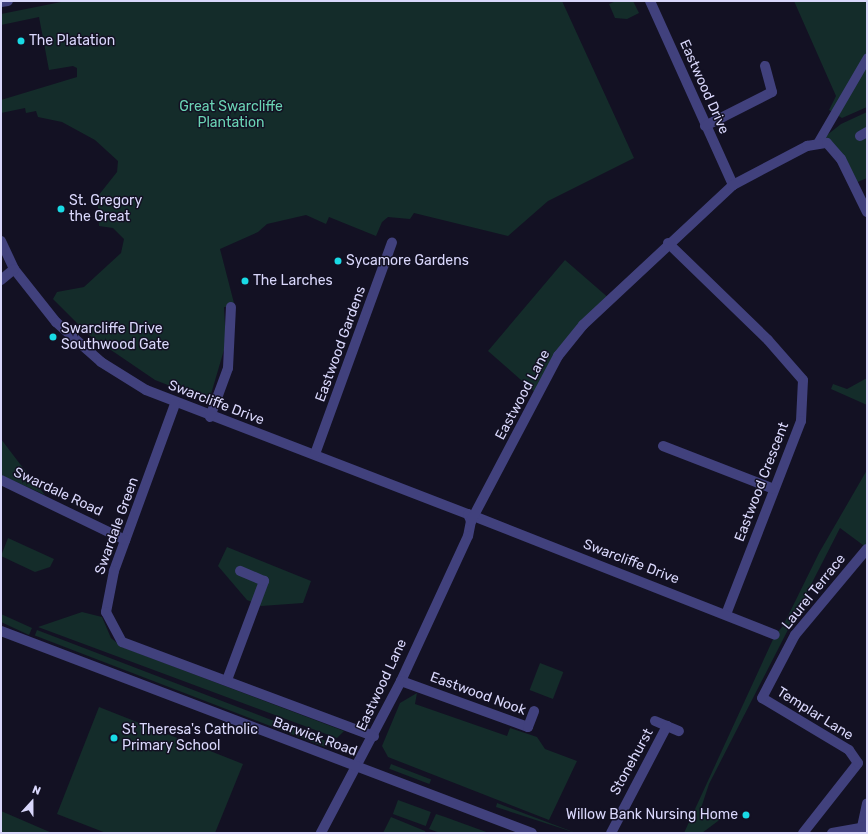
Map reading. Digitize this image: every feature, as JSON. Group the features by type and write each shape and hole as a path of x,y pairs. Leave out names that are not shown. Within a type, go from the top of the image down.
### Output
{"street":[{"path":"1,2 8,1"},
{"name":"Eastwood Drive","path":"650,1 733,185"},
{"path":"867,57 817,142 835,149 867,212"},
{"path":"706,126 772,92 764,66"},
{"name":"Eastwood Lane","path":"321,833 374,736 468,536 473,519 558,356 583,325 668,243 733,185 817,142"},
{"name":"Swarcliffe Drive","path":"1,241 14,269 79,344 111,369 175,404 315,454 457,508 473,519 726,614 775,635"},
{"name":"Eastwood Gardens","path":"315,454 392,243"},
{"name":"Eastwood Crescent","path":"668,243 768,340 803,380 802,421 726,614"},
{"path":"1,280 14,269"},
{"path":"210,417 228,368 230,307"},
{"name":"Swardale Green","path":"175,404 114,571 106,612 122,642 374,736"},
{"path":"663,446 774,489"},
{"name":"Swardale Road","path":"1,480 125,540"},
{"name":"Laurel Terrace","path":"774,675 795,635 867,548"},
{"path":"227,680 264,581 240,571"},
{"name":"Barwick Road","path":"1,631 356,768 532,833"},
{"name":"Templar Lane","path":"774,675 762,698 849,750 858,763 803,833"},
{"name":"Eastwood Nook","path":"401,681 528,727 534,711"},
{"name":"Stonehurst","path":"655,721 679,731"},
{"name":"Stonehurst","path":"611,833 667,726"},
{"path":"832,833 865,827 867,804"}],"green space":[{"name":"Great Swarcliffe Plantation","path":"66,1 562,1 634,158 548,201 508,236 414,213 410,219 388,217 382,222 376,236 329,217 326,224 306,215 267,224 258,232 220,249 235,307 224,307 226,343 209,401 155,380 89,335 53,299 57,292 84,287 121,253 124,239 113,228 99,226 98,214 98,196 117,172 118,161 95,140 62,122 38,117 36,111 26,113 25,108 1,113 1,100 77,77 77,68 73,66 49,70 39,17 1,25 1,14"},
{"path":"616,1 633,1 639,13 627,19 615,18 609,4"},
{"path":"794,1 867,1 867,107 842,118 829,110 836,96"},
{"path":"867,112 867,178 853,184 841,159 817,143 841,124"},
{"path":"565,260 611,300 583,325 538,395 488,351"},
{"path":"867,378 867,405 831,389 833,384 847,389"},
{"path":"1,439 20,464 45,495 1,475"},
{"path":"867,470 867,548 840,528 709,784 701,808 722,818 702,833 684,833 775,635 783,626 819,553"},
{"path":"8,538 54,559 50,567 35,572 1,556"},
{"path":"227,547 311,581 303,603 261,606 247,600 218,566"},
{"path":"82,612 102,617 111,638 122,647 344,731 337,738 38,627"},
{"path":"1,614 32,628 29,635 1,622"},
{"path":"37,630 327,741 325,747 35,636"},
{"path":"540,663 563,672 553,699 530,690"},
{"path":"417,693 415,704 507,736 510,728 537,737 545,749 577,761 549,820 388,757 382,746 400,703"},
{"path":"99,707 243,764 215,833 106,833 57,814"},
{"path":"391,764 431,779 429,784 389,769"},
{"path":"398,800 431,812 426,826 393,814"},
{"path":"497,803 576,833 496,807"},
{"path":"1,811 52,833 1,833"},
{"path":"436,814 489,833 440,833 429,829"},
{"path":"391,817 425,831 426,833 383,833"}],"place":[{"name":"The Platation","path":"21,41"},
{"name":"St. Gregory the Great","path":"61,209"},
{"name":"Sycamore Gardens","path":"338,261"},
{"name":"The Larches","path":"245,281"},
{"name":"Swarcliffe Drive Southwood Gate","path":"53,337"},
{"name":"St Theresa's Catholic Primary School","path":"114,738"},
{"name":"Willow Bank Nursing Home","path":"746,815"}]}
